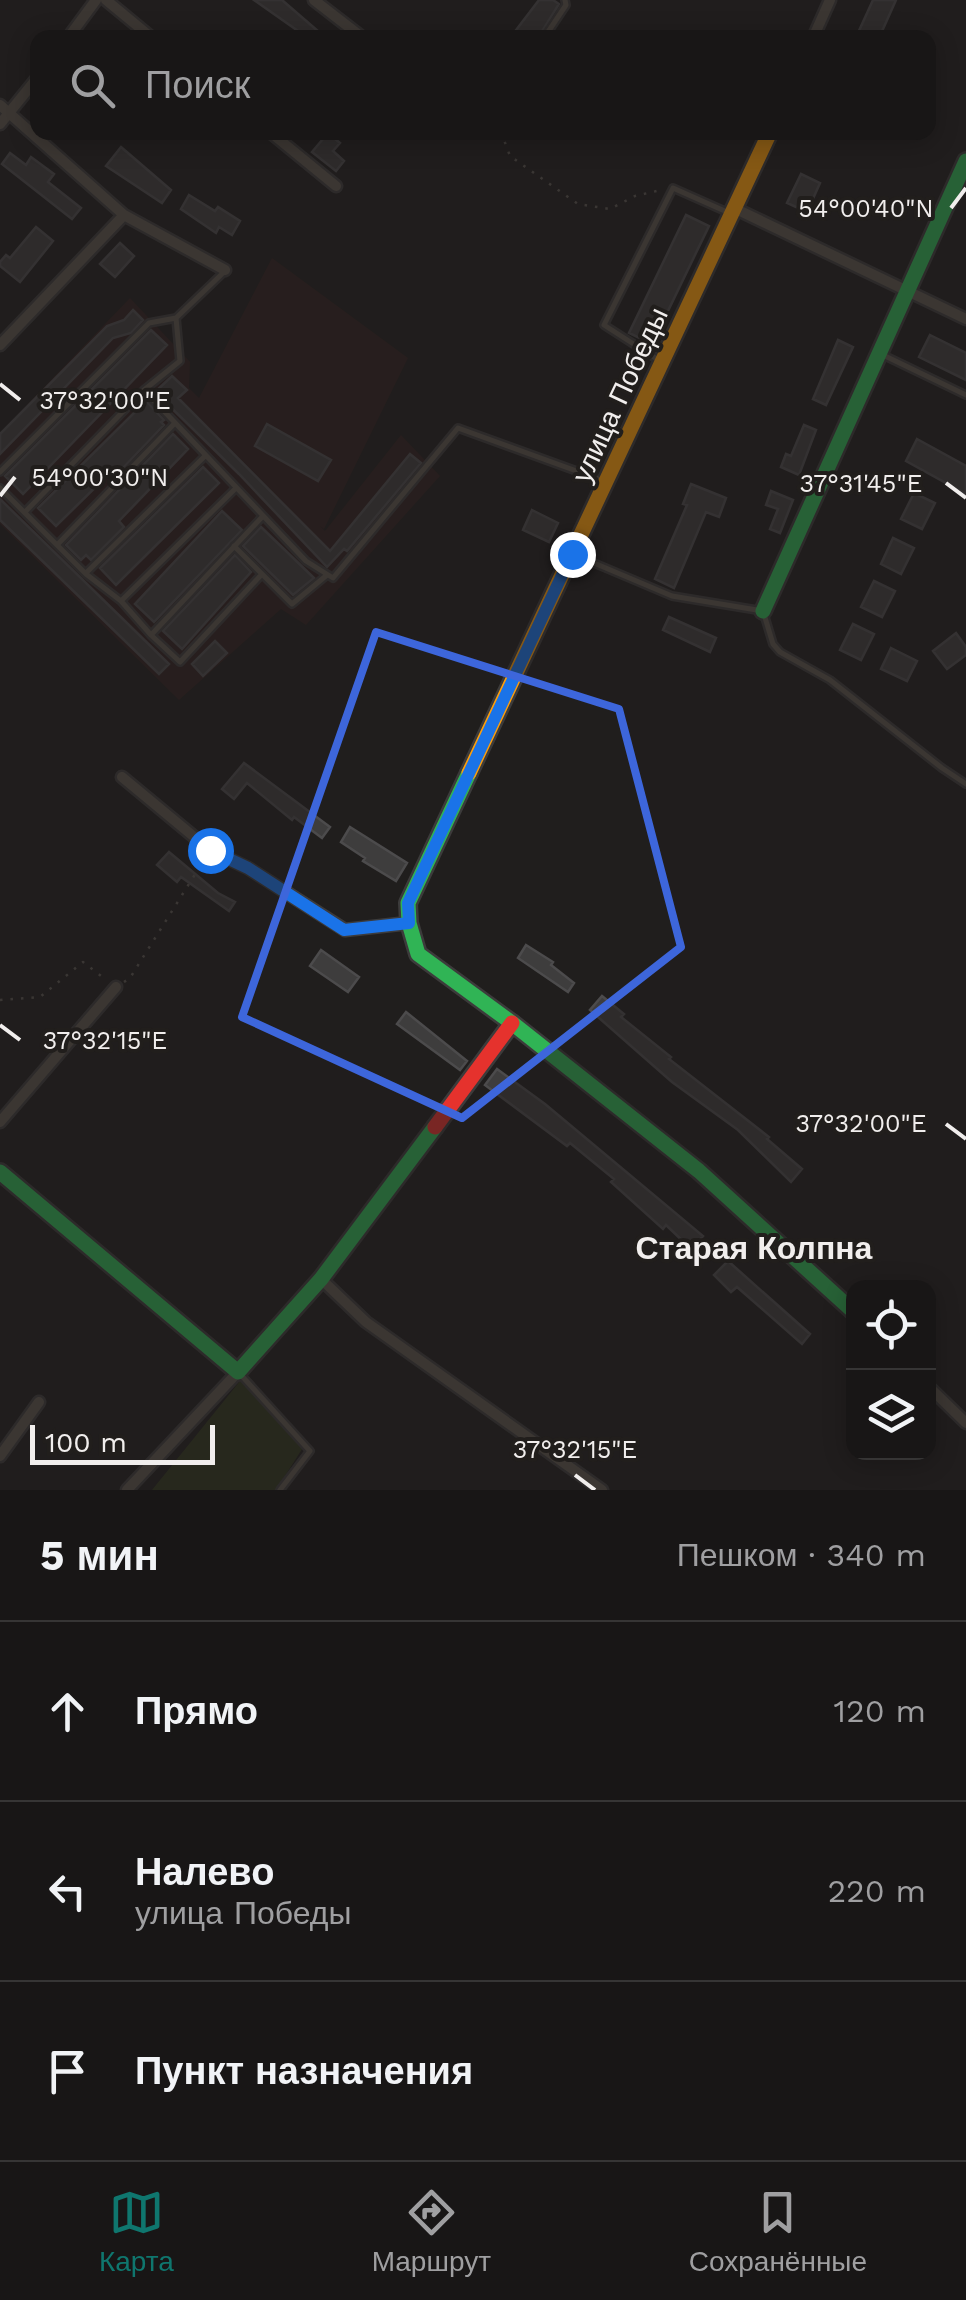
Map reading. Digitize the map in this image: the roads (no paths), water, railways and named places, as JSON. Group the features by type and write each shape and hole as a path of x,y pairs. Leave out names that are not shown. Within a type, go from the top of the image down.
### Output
{"street":[{"path":"74,30 96,0"},
{"path":"106,0 142,30"},
{"path":"314,0 353,30"},
{"path":"817,30 830,0"},
{"path":"0,124 5,109 30,85"},
{"path":"5,109 30,131"},
{"path":"40,140 124,214 225,270"},
{"path":"280,140 336,186"},
{"name":"улица Победы","path":"409,923 408,903 766,140"},
{"path":"763,611 966,161"},
{"path":"735,212 966,319"},
{"path":"0,345 124,214"},
{"path":"122,777 210,850 248,868 344,930 409,923 418,954 699,1171 846,1305"},
{"path":"0,1122 116,987"},
{"path":"127,1490 321,1279 512,1023"},
{"path":"0,1172 238,1372"},
{"path":"321,1279 366,1322 602,1490"},
{"path":"936,1394 966,1424"},
{"path":"0,1456 39,1402"}],"lane":[{"path":"550,30 566,6 564,0"},
{"path":"663,362 604,325 673,188 735,212"},
{"path":"0,472 149,323 176,318 225,270"},
{"path":"25,512 144,390 180,361 176,318"},
{"path":"878,353 966,394"},
{"path":"144,390 306,561 333,578 458,428 606,482"},
{"path":"57,545 176,424"},
{"path":"86,574 205,456"},
{"path":"0,488 180,662 262,574"},
{"path":"121,601 236,488"},
{"path":"151,635 263,516"},
{"path":"234,546 292,604 328,574"},
{"path":"572,554 672,596 763,611 780,652 830,680 966,784"},
{"path":"238,1372 310,1451 280,1490"}],"district":[{"name":"Старая Колпна","path":"754,1248"}]}
